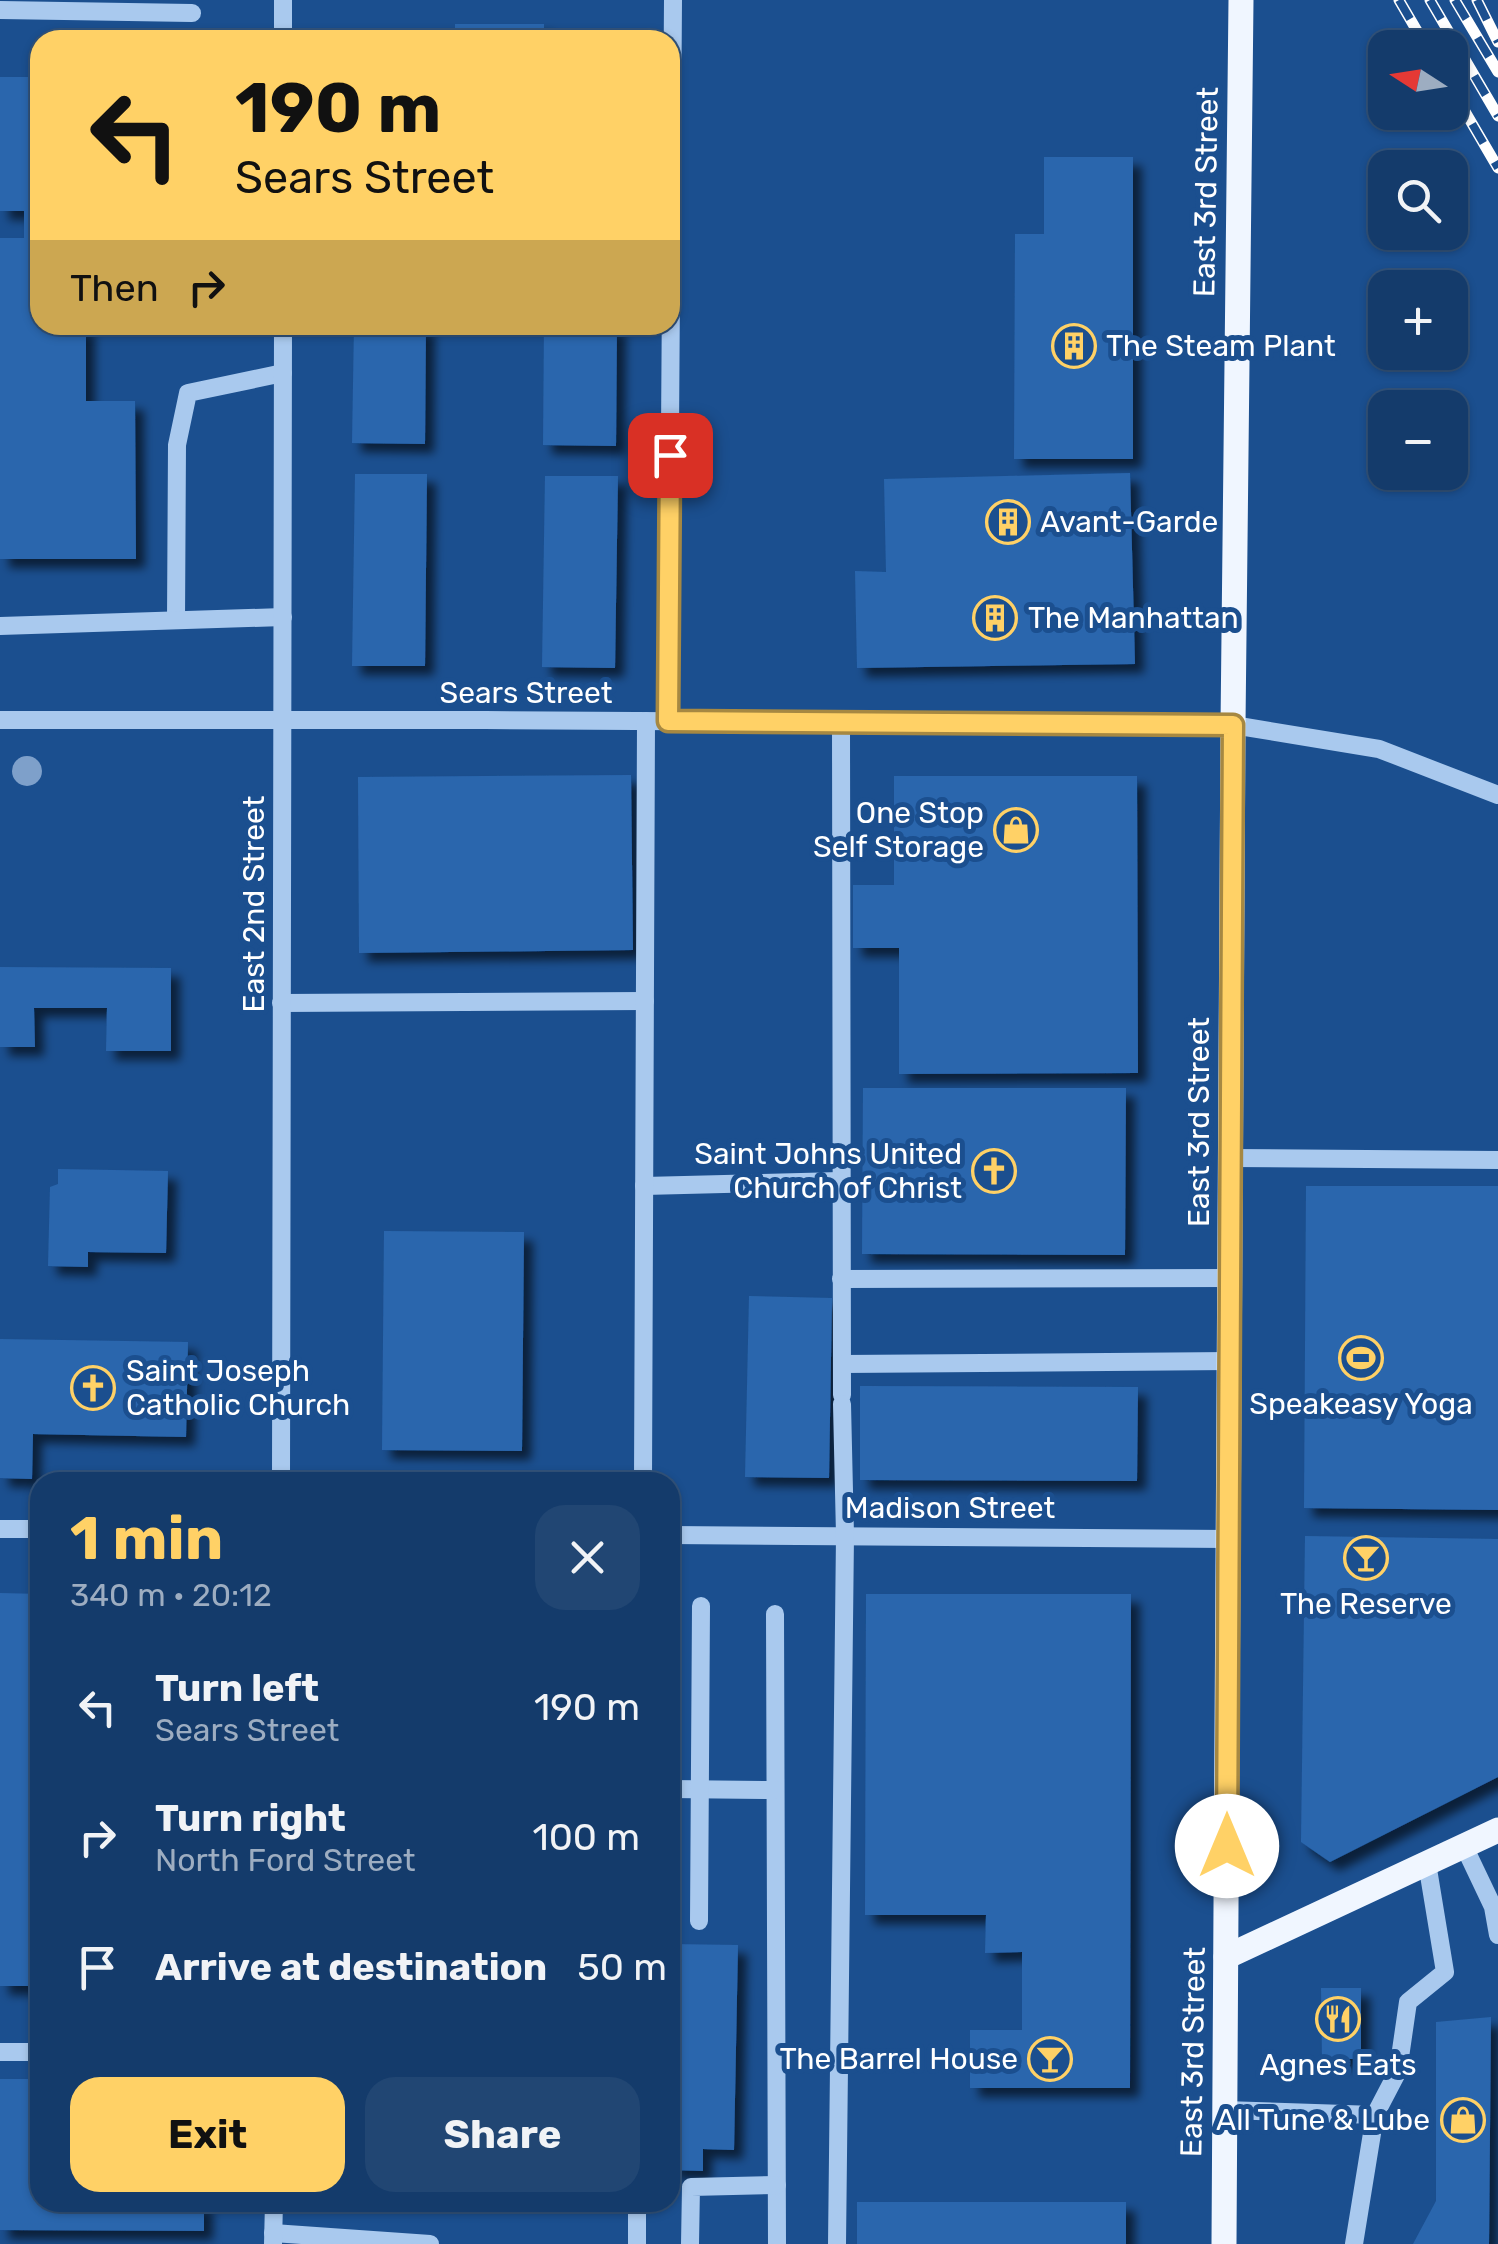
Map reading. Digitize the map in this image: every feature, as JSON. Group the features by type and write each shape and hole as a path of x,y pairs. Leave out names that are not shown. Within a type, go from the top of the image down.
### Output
{"main road":[{"name":"East 3rd Street","path":"1224,2244 1241,0"},
{"path":"1226,1956 1498,1830"}],"street":[{"path":"283,0 283,30"},
{"path":"673,0 673,30"},
{"path":"0,10 34,5 192,12"},
{"name":"East 2nd Street","path":"281,1472 283,335"},
{"path":"668,721 671,335"},
{"path":"176,620 178,445 188,393 283,373"},
{"path":"0,626 282,616"},
{"name":"Sears Street","path":"0,720 1233,725 1379,749 1498,795"},
{"path":"644,1472 646,720"},
{"path":"837,2244 845,1534 840,1181 841,722"},
{"path":"282,1003 645,1001"},
{"path":"1232,1158 1498,1160"},
{"path":"644,1186 840,1181"},
{"path":"841,1279 1231,1278"},
{"path":"842,1364 1231,1360"},
{"path":"0,1528 30,1529"},
{"name":"Madison Street","path":"680,1535 1229,1538"},
{"path":"699,1920 701,1606"},
{"path":"775,1614 777,2244"},
{"path":"680,1789 775,1790"},
{"path":"1464,1846 1493,1906 1498,1935"},
{"path":"1354,2244 1374,2115 1398,2070 1408,2002 1445,1972 1427,1863"},
{"path":"0,2052 30,2052"},
{"path":"1224,2110 1374,2115"},
{"path":"690,2244 691,2187 777,2186"},
{"path":"274,2212 273,2238 430,2244"},
{"path":"637,2212 637,2244"}],"building":[{"path":"455,24 544,24 544,30 455,30"},
{"path":"0,77 30,77 30,335 86,335 86,401 135,401 136,559 0,559 0,238 24,238 24,211 0,211"},
{"name":"The Steam Plant","path":"1044,157 1133,157 1133,459 1014,459 1015,234 1044,234"},
{"path":"354,335 426,335 425,444 352,443"},
{"path":"544,335 617,335 616,446 543,445"},
{"path":"1130,473 1135,664 857,668 855,571 886,572 884,479"},
{"path":"355,474 427,474 425,666 352,666"},
{"path":"545,476 618,476 615,668 542,667"},
{"path":"631,775 633,950 359,953 358,777"},
{"path":"894,776 1137,776 1138,1073 899,1074 899,948 853,948 853,885 894,885"},
{"path":"0,967 171,968 171,1051 106,1051 107,1008 34,1008 35,1047 0,1047"},
{"name":"Saint Johns United Church of Christ","path":"863,1088 1126,1088 1125,1255 862,1254"},
{"path":"58,1169 168,1171 166,1253 88,1252 88,1267 48,1266 50,1187 58,1184"},
{"path":"1306,1186 1498,1186 1498,1510 1304,1508"},
{"path":"384,1231 524,1232 522,1451 382,1450"},
{"path":"749,1296 832,1298 829,1478 745,1477"},
{"name":"Saint Joseph Catholic Church","path":"0,1339 188,1342 186,1437 33,1434 30,1479 0,1478"},
{"path":"860,1386 1138,1387 1137,1481 860,1480"},
{"path":"1305,1536 1498,1539 1498,1777 1330,1862 1301,1842"},
{"path":"0,1593 30,1594 30,1986 0,1986"},
{"path":"866,1594 1131,1594 1130,2088 970,2088 970,2030 1022,2030 1022,1952 985,1953 986,1915 865,1915"},
{"path":"680,1944 738,1945 734,2150 703,2149 703,2171 680,2170"},
{"path":"1321,1988 1361,1988 1361,2059 1322,2059"},
{"name":"All Tune & Lube","path":"1491,2017 1489,2244 1413,2244 1436,2201 1436,2022"},
{"path":"0,2079 30,2079 30,2212 204,2212 204,2231 0,2230"},
{"path":"857,2202 1126,2202 1126,2244 857,2244"}],"railway":[{"path":"1399,0 1416,30"},
{"path":"1430,0 1498,116"},
{"path":"1455,0 1498,72"},
{"path":"1477,0 1498,42"},
{"path":"1468,117 1498,168"}],"place":[{"name":"The Steam Plant","path":"1074,346"},
{"name":"Avant-Garde","path":"1008,522"},
{"name":"The Manhattan","path":"995,618"},
{"name":"One Stop Self Storage","path":"1016,830"},
{"name":"Saint Johns United Church of Christ","path":"994,1171"},
{"name":"Speakeasy Yoga","path":"1361,1358"},
{"name":"Saint Joseph Catholic Church","path":"93,1388"},
{"name":"The Reserve","path":"1366,1558"},
{"name":"Agnes Eats","path":"1338,2019"},
{"name":"The Barrel House","path":"1050,2059"},
{"name":"All Tune & Lube","path":"1463,2120"}],"route":[{"path":"670,455 668,721 1233,725 1227,1846"}]}
